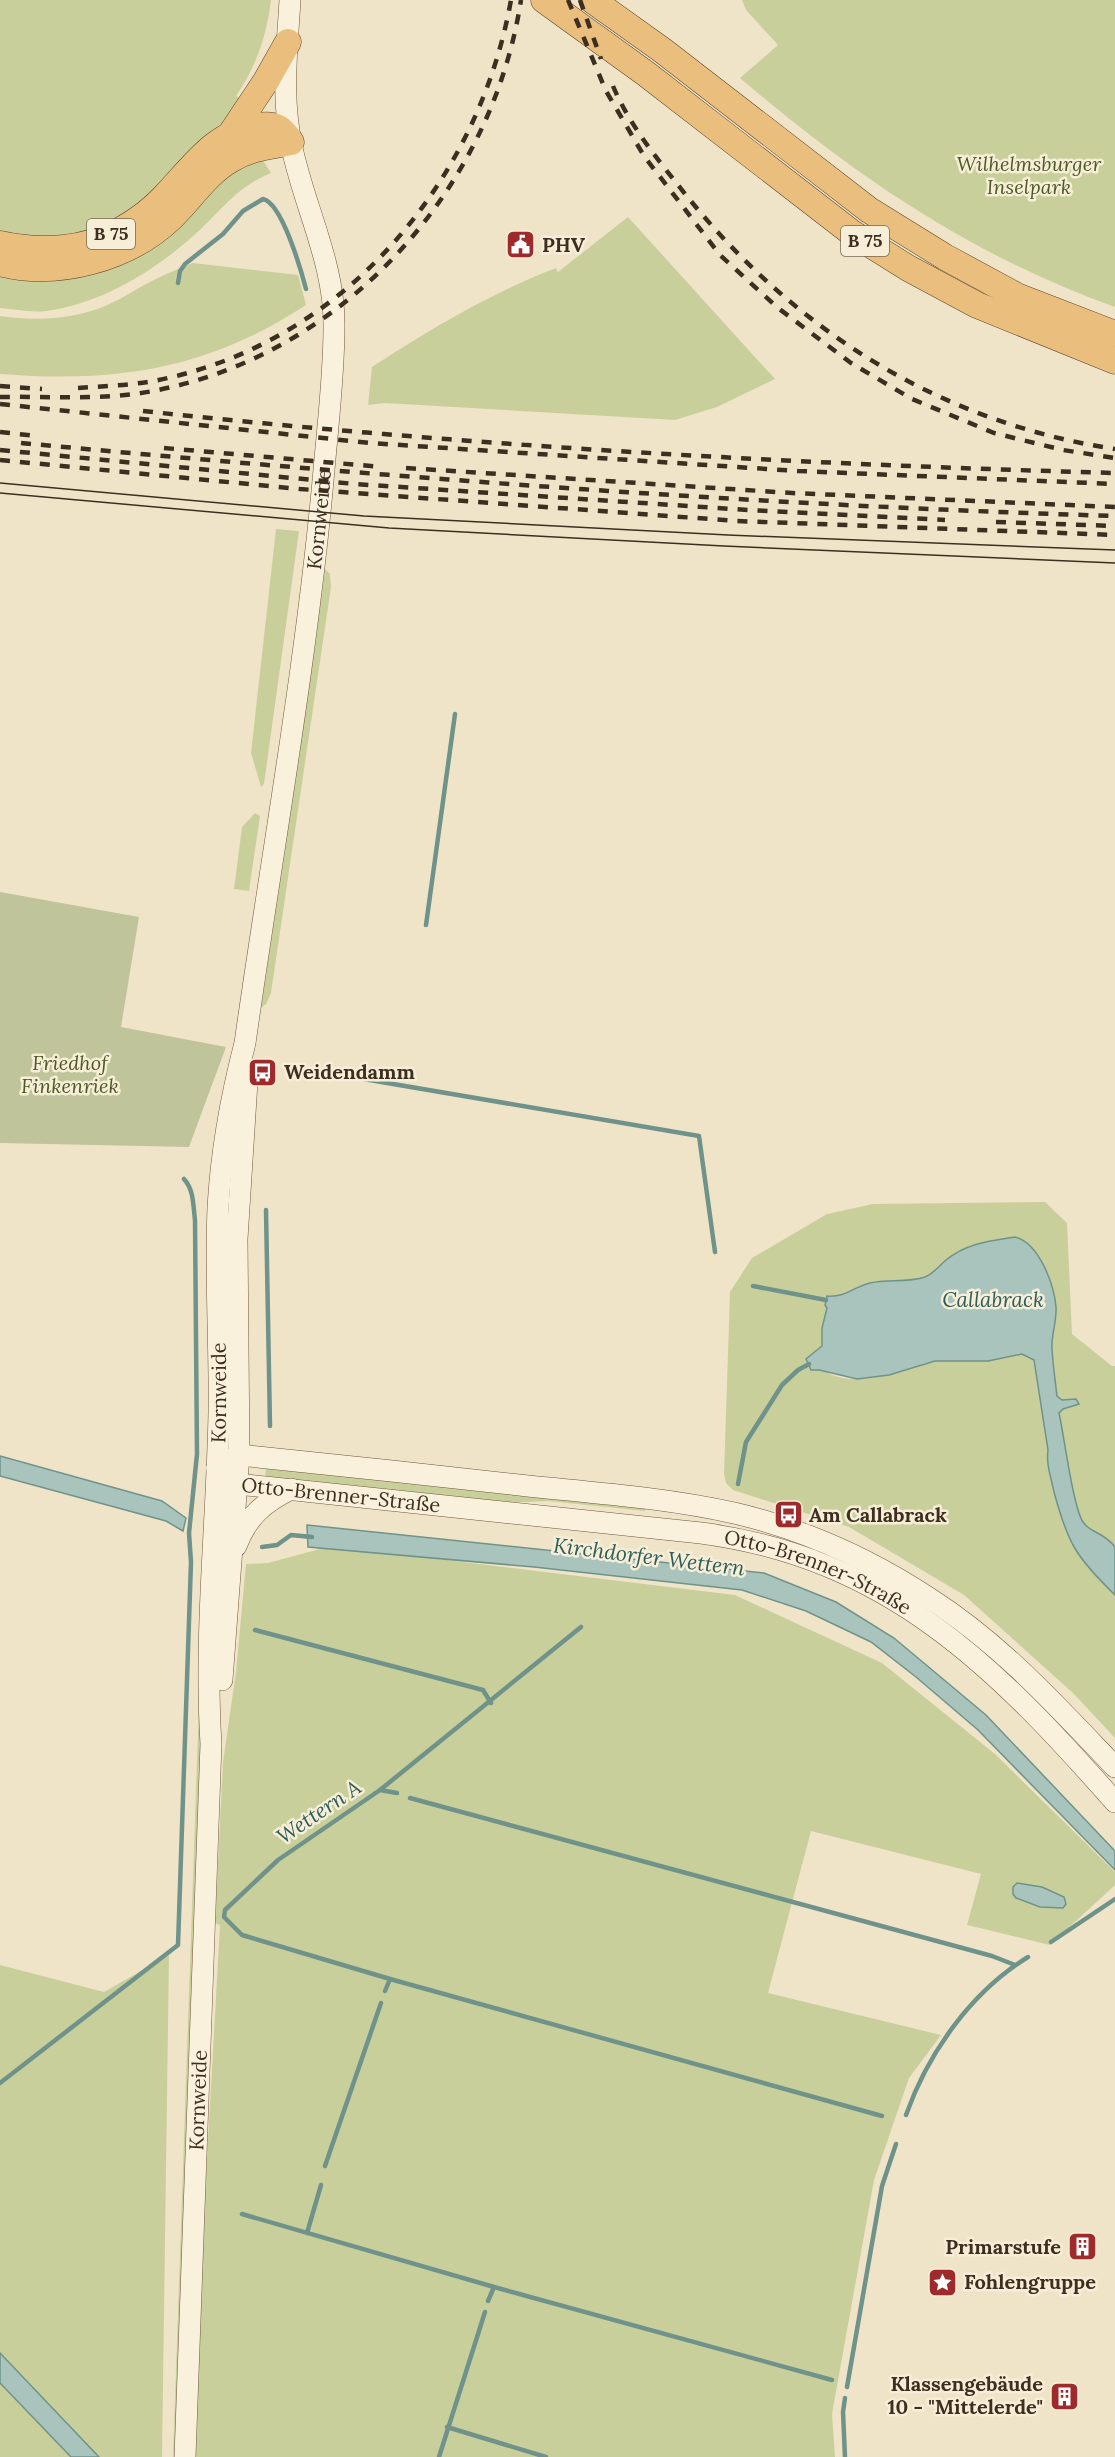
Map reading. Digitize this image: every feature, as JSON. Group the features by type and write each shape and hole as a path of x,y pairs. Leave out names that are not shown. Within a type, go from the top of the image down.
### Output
{"highway":[{"name":"B 75","path":"544,0 636,66 800,195 871,245 977,305 1115,361"},
{"name":"B 75","path":"592,0 662,50 869,210 945,257 1017,296 1115,334"},
{"name":"B 75","path":"230,135 266,81 288,42"},
{"name":"B 75","path":"0,244 27,249 61,248 89,242 119,231 154,206 196,161 230,135 251,127 274,125 285,132 291,142 258,148 229,160 200,186 163,225 142,240 119,251 64,267 37,268 0,263"}],"main road":[{"name":"Kornweide","path":"185,2457 212,1744 208,1692 217,1468 219,1206 229,1111 245,1043 317,550 333,356 334,306 330,276 291,142 284,88 290,0"},
{"name":"Kornweide","path":"212,1744 221,1692 239,1455 237,1239 248,1071 245,1043"},
{"name":"Otto-Brenner-Straße","path":"1115,1767 1010,1658 970,1626 928,1597 830,1545 758,1520 669,1501 239,1455 228,1459 217,1468 237,1484 701,1533 748,1540 814,1559 860,1580 912,1611 938,1628 984,1665 1115,1802"},
{"path":"231,1560 240,1535 257,1510 269,1500 291,1488"},
{"path":"701,1533 705,1507"}],"green space":[{"path":"0,0 271,0 267,26 259,50 236,96 245,102 144,206 77,239 0,237"},
{"name":"Wilhelmsburger Inselpark","path":"742,0 1115,0 1115,307 1063,287 964,238 871,180 783,114 740,78 778,45 746,10"},
{"path":"262,159 271,173 251,183 226,203 187,242 131,281 90,300 68,307 46,311 0,308 0,270"},
{"path":"628,217 775,379 717,407 675,420 385,403 368,405 372,367 485,300 556,268 558,272"},
{"path":"193,263 298,275 306,305 269,327 233,344 196,358 159,367 83,376 0,374 0,316 27,319 53,318 92,311"},
{"path":"276,529 299,531 264,784 261,787 251,753"},
{"path":"325,569 330,574 331,587 271,993 266,1004 261,1008"},
{"path":"255,813 260,816 249,891 234,889 242,827"},
{"name":"Friedhof Finkenriek","path":"0,892 139,917 121,1027 226,1047 189,1147 0,1143"},
{"path":"1045,1202 1067,1223 1072,1334 1115,1366 1115,1738 1074,1694 964,1595 849,1527 733,1490 726,1483 724,1474 730,1292 752,1258 827,1214 873,1204","holes":["971,1245 1054,1292 1055,1312 1051,1328 1034,1360 1022,1354 955,1358 917,1365 884,1375 854,1379 839,1377 823,1371 807,1359 822,1346 822,1328 827,1308 837,1297 870,1283 924,1278 947,1259"]},
{"path":"266,1465 645,1506 645,1511 548,1501 503,1503 265,1478"},
{"path":"331,1546 735,1595 882,1663 995,1754 1115,1872 1115,1885 1050,1945 967,1925 981,1874 811,1831 768,1993 941,2035 909,2078 874,2180 832,2414 835,2457 194,2457 204,2212 220,1925 215,1923 223,1762 236,1672 246,1564 268,1563"},
{"path":"203,1588 206,1588 176,2457 173,2457"},
{"path":"169,1955 162,2457 99,2457 0,2353 0,1965 104,1992"},
{"path":"0,2383 71,2457 0,2457"}],"water":[{"name":"Callabrack","path":"1015,1237 1024,1241 1038,1256 1052,1287 1056,1307 1052,1344 1057,1396 1062,1400 1076,1399 1079,1404 1063,1409 1059,1413 1072,1487 1083,1522 1115,1547 1115,1595 1082,1559 1064,1525 1049,1471 1048,1450 1034,1360 1022,1354 988,1361 935,1361 889,1375 857,1379 811,1370 806,1359 822,1346 827,1296 844,1294 870,1283 925,1277 962,1250"},
{"path":"0,1456 162,1501 186,1518 183,1531 166,1521 0,1476"},
{"path":"307,1525 764,1573 836,1602 894,1638 986,1715 1115,1851 1115,1870 978,1730 916,1677 871,1642 806,1611 742,1590 534,1567 308,1547"},
{"path":"1017,1883 1042,1887 1064,1897 1066,1904 1063,1908 1040,1907 1016,1898 1013,1894 1013,1887"},
{"path":"0,2353 99,2457 71,2457 0,2383"}],"waterway":[{"path":"178,283 180,271 185,264 223,234 243,211 263,199 270,203 284,224 306,289"},
{"path":"426,925 455,714"},
{"path":"299,1068 699,1136 715,1252"},
{"path":"0,2083 178,1945 191,1562 189,1533 197,1454 195,1220 191,1193 184,1179"},
{"path":"266,1210 270,1426"},
{"path":"753,1286 826,1300"},
{"path":"738,1484 746,1442 782,1385 798,1370 809,1364"},
{"name":"Kirchdorfer Wettern","path":"262,1547 277,1545 291,1535 312,1537"},
{"name":"Wettern A","path":"581,1627 380,1790 278,1860 225,1910 224,1917 242,1935 390,1979 882,2116"},
{"path":"255,1630 483,1690 491,1703"},
{"path":"380,1790 397,1793"},
{"path":"410,1798 992,1956 1015,1965"},
{"path":"1051,1942 1115,1899"},
{"path":"906,2115 926,2069 954,2026 988,1988 1028,1957"},
{"path":"385,1991 390,1979"},
{"path":"325,2166 381,2003"},
{"path":"847,2387 882,2186 896,2144"},
{"path":"307,2233 321,2185"},
{"path":"242,2214 494,2287 832,2380"},
{"path":"488,2301 494,2287"},
{"path":"439,2457 485,2312"},
{"path":"845,2398 843,2412 845,2457"},
{"path":"447,2427 546,2457"}],"tram line":[{"path":"0,483 364,516 728,535 1115,550"},
{"path":"0,493 389,528 724,546 1115,563"}],"railway":[{"path":"78,388 123,385 168,378 233,357 293,327 348,288 395,241 436,187 469,129 494,66 511,0"},
{"path":"0,397 99,397 158,390 227,370 290,339 348,299 400,251 443,196 479,135 505,69 521,0"},
{"path":"568,0 606,91 644,156 720,255 778,308 851,363 912,399 994,433 1063,450 1115,458"},
{"path":"580,0 601,59"},
{"path":"613,86 626,112 651,150 721,236 768,282 817,323 871,360 927,391 987,416 1049,436 1115,449"},
{"path":"0,386 42,389"},
{"path":"0,404 370,443 798,471 1115,484"},
{"path":"143,411 386,434 629,452 1115,473"},
{"path":"0,432 36,436"},
{"path":"21,443 567,488 841,505 1115,516"},
{"path":"164,448 382,467"},
{"path":"0,450 355,484 748,510 945,520"},
{"path":"0,460 300,489 737,521 1115,535"},
{"path":"406,468 792,493 1115,507"},
{"path":"996,522 1115,526"}],"place":[{"name":"PHV","path":"521,245"},
{"name":"Weidendamm","path":"263,1072"},
{"name":"Am Callabrack","path":"788,1515"},
{"name":"Primarstufe","path":"1082,2247"},
{"name":"Fohlengruppe","path":"943,2282"},
{"name":"Klassengebäude 10 - \"Mittelerde\"","path":"1064,2396"}]}
